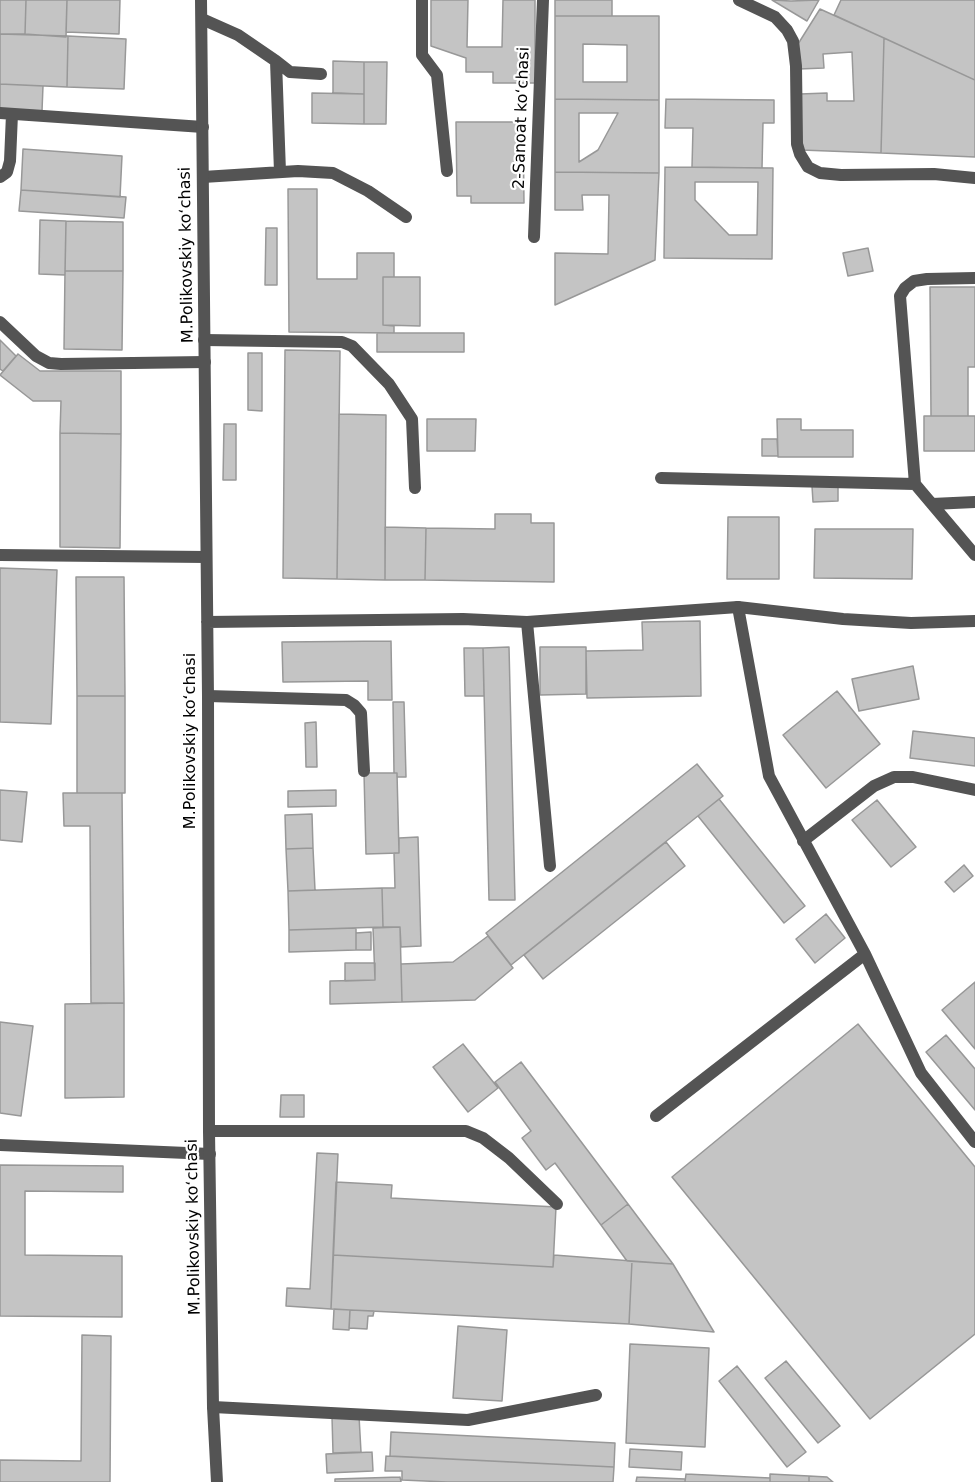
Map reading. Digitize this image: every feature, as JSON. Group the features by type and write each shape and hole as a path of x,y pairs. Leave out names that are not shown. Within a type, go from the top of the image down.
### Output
{"street":[{"name":"M.Polikovskiy koʻchasi","path":"201,0 206,362 209,1131 213,1407 217,1482"},
{"path":"422,0 422,55 437,75 447,171"},
{"name":"2-Sanoat koʻchasi","path":"534,237 543,0"},
{"path":"739,0 775,17 794,41 797,144 808,167 820,173 841,175 934,174 975,178"},
{"path":"202,19 238,35 290,72 321,74"},
{"path":"276,61 280,172"},
{"path":"0,177 7,172 10,161 6,114 202,127"},
{"path":"203,177 298,171 333,173 368,191 406,217"},
{"path":"975,278 914,281 905,288 900,296 915,484 975,555"},
{"path":"0,322 36,356 49,363 206,362"},
{"path":"204,340 342,342 352,346 389,384 411,419 415,488"},
{"path":"661,478 915,484"},
{"path":"932,504 975,502"},
{"path":"0,555 206,557"},
{"path":"207,622 451,619 527,622 738,607 843,619 911,623 975,621"},
{"path":"738,607 770,776 865,954 921,1073 975,1142"},
{"path":"527,622 550,866"},
{"path":"208,696 346,700 361,713 364,771"},
{"path":"803,841 874,786 894,777 913,777 975,790"},
{"path":"656,1116 865,954"},
{"path":"209,1131 466,1131 483,1138 509,1158 557,1204"},
{"path":"0,1145 210,1154"},
{"path":"213,1407 468,1420 596,1395"}],"building":[{"path":"0,0 26,0 25,34 0,34"},
{"path":"26,0 67,0 66,37 25,34"},
{"path":"67,0 120,0 119,34 66,32"},
{"path":"431,0 468,0 467,47 502,47 503,0 535,0 535,83 493,83 493,72 466,72 466,58 431,46"},
{"path":"555,0 612,0 612,16 555,16"},
{"path":"772,0 791,1 819,0 807,21"},
{"path":"841,0 975,0 975,80 834,15"},
{"path":"820,9 884,38 881,153 801,150 800,94 827,93 827,101 854,101 852,52 823,54 824,68 799,69 798,44"},
{"path":"555,16 659,16 659,100 555,99","holes":["583,44 627,45 627,82 583,82"]},
{"path":"0,34 68,36 67,87 0,84"},
{"path":"68,36 126,39 124,89 67,87"},
{"path":"884,38 975,80 975,157 881,153"},
{"path":"333,61 364,62 364,94 333,93"},
{"path":"364,62 387,62 386,124 364,124"},
{"path":"0,84 43,86 42,111 0,109"},
{"path":"312,93 364,94 364,124 312,123"},
{"path":"555,99 659,100 659,173 555,172","holes":["579,113 618,113 598,150 579,162"]},
{"path":"666,99 774,100 774,123 763,123 762,168 692,167 693,128 665,128"},
{"path":"456,122 523,122 524,203 471,203 471,196 457,196"},
{"path":"23,149 122,156 120,197 21,190"},
{"path":"665,167 773,168 772,259 664,258","holes":["695,182 758,182 757,235 729,235 695,200"]},
{"path":"555,172 659,173 655,260 555,305 555,253 608,254 609,195 582,195 583,210 555,210"},
{"path":"288,189 317,189 317,279 357,279 357,253 394,253 394,277 383,277 383,325 394,326 394,333 289,332"},
{"path":"21,190 126,197 124,218 19,211"},
{"path":"40,220 66,221 65,275 39,274"},
{"path":"66,221 123,222 123,271 65,271"},
{"path":"266,228 277,228 277,285 265,285"},
{"path":"868,248 873,271 848,276 843,253"},
{"path":"65,271 123,271 122,350 64,349"},
{"path":"383,277 420,277 420,326 383,325"},
{"path":"930,287 975,287 975,367 968,367 968,416 931,416"},
{"path":"377,333 464,333 464,352 377,352"},
{"path":"0,340 16,356 3,371 0,369"},
{"path":"285,350 340,351 337,579 283,578"},
{"path":"248,353 262,353 262,411 248,410"},
{"path":"18,354 40,371 121,371 121,434 60,433 61,401 33,401 0,375"},
{"path":"339,414 386,415 385,580 337,579"},
{"path":"924,416 975,416 975,451 924,451"},
{"path":"427,419 476,419 475,451 427,451"},
{"path":"777,419 801,419 801,430 853,430 853,457 778,457"},
{"path":"224,424 236,424 236,480 223,480"},
{"path":"60,433 121,434 120,548 60,547"},
{"path":"762,439 777,439 778,456 762,456"},
{"path":"812,486 838,486 838,501 813,502"},
{"path":"495,514 531,514 531,523 554,523 554,582 425,580 426,528 495,529"},
{"path":"728,517 779,517 779,579 727,579"},
{"path":"385,527 426,528 425,580 385,580"},
{"path":"815,529 913,529 912,579 814,578"},
{"path":"0,568 57,570 51,724 0,722"},
{"path":"76,577 124,577 125,696 77,696"},
{"path":"700,621 701,696 587,698 586,651 643,650 642,622"},
{"path":"391,641 392,700 368,700 368,681 283,682 282,642"},
{"path":"509,647 515,900 489,900 483,648"},
{"path":"540,647 586,647 586,694 540,695"},
{"path":"464,648 483,648 484,696 465,696"},
{"path":"913,666 919,699 859,711 852,679"},
{"path":"837,691 880,744 826,788 783,735"},
{"path":"77,696 125,696 125,793 77,793"},
{"path":"393,702 404,702 406,777 397,777 397,773 394,773"},
{"path":"316,722 317,767 306,767 305,723"},
{"path":"913,731 975,738 975,766 910,758"},
{"path":"697,764 723,796 511,965 486,933"},
{"path":"364,773 397,773 399,853 366,854"},
{"path":"0,790 27,792 22,842 0,840"},
{"path":"336,790 336,806 288,807 288,791"},
{"path":"63,793 122,793 124,1003 91,1003 90,826 64,826"},
{"path":"719,799 805,906 784,923 698,816"},
{"path":"877,800 916,847 891,867 852,820"},
{"path":"312,814 313,848 286,849 285,815"},
{"path":"418,837 421,946 401,947 400,927 383,927 382,888 395,888 394,853 399,853 399,838"},
{"path":"666,842 685,866 543,979 524,955"},
{"path":"313,848 315,890 288,891 286,849"},
{"path":"964,865 973,876 954,892 945,882"},
{"path":"382,888 383,927 289,930 288,891"},
{"path":"826,914 845,938 815,963 796,939"},
{"path":"400,927 402,1002 330,1004 330,981 375,980 373,928"},
{"path":"356,928 356,950 289,952 289,930"},
{"path":"371,932 371,950 356,950 356,933"},
{"path":"488,936 513,968 475,1000 402,1002 401,964 453,962"},
{"path":"345,963 375,963 375,980 345,981"},
{"path":"975,982 975,1049 942,1010"},
{"path":"124,1003 124,1097 65,1098 65,1004"},
{"path":"0,1022 33,1026 21,1116 0,1113"},
{"path":"858,1024 975,1167 975,1334 870,1419 672,1177"},
{"path":"946,1035 975,1069 975,1110 926,1052"},
{"path":"463,1044 498,1088 468,1112 433,1067"},
{"path":"521,1062 628,1204 601,1225 555,1163 546,1170 522,1138 531,1131 495,1082"},
{"path":"281,1095 304,1095 304,1117 280,1117"},
{"path":"317,1153 338,1154 331,1309 286,1306 287,1288 310,1289"},
{"path":"0,1165 123,1166 123,1192 25,1191 25,1255 122,1256 122,1317 0,1316"},
{"path":"336,1182 392,1185 391,1198 556,1207 553,1267 333,1255"},
{"path":"628,1204 673,1264 627,1261 601,1225"},
{"path":"333,1255 553,1267 554,1255 632,1261 629,1324 331,1309"},
{"path":"632,1261 673,1264 714,1332 629,1324"},
{"path":"334,1309 350,1310 349,1330 333,1329"},
{"path":"350,1310 374,1311 373,1316 368,1316 367,1329 349,1328"},
{"path":"458,1326 507,1330 502,1401 453,1398"},
{"path":"82,1335 111,1336 110,1482 0,1482 0,1460 81,1461"},
{"path":"630,1344 709,1348 705,1447 626,1443"},
{"path":"786,1361 840,1426 818,1443 765,1378"},
{"path":"737,1366 806,1452 787,1467 719,1381"},
{"path":"359,1416 361,1452 333,1453 332,1417"},
{"path":"391,1432 615,1443 614,1467 390,1456"},
{"path":"630,1449 682,1452 681,1470 629,1467"},
{"path":"372,1452 373,1471 327,1473 326,1454"},
{"path":"386,1456 614,1467 613,1482 402,1480 402,1471 385,1471"},
{"path":"686,1474 770,1478 770,1482 685,1482"},
{"path":"770,1474 809,1476 809,1482 770,1482"},
{"path":"809,1476 827,1477 833,1482 809,1482"},
{"path":"400,1477 401,1482 335,1482 335,1479"},
{"path":"637,1477 685,1479 685,1482 636,1482"}]}
